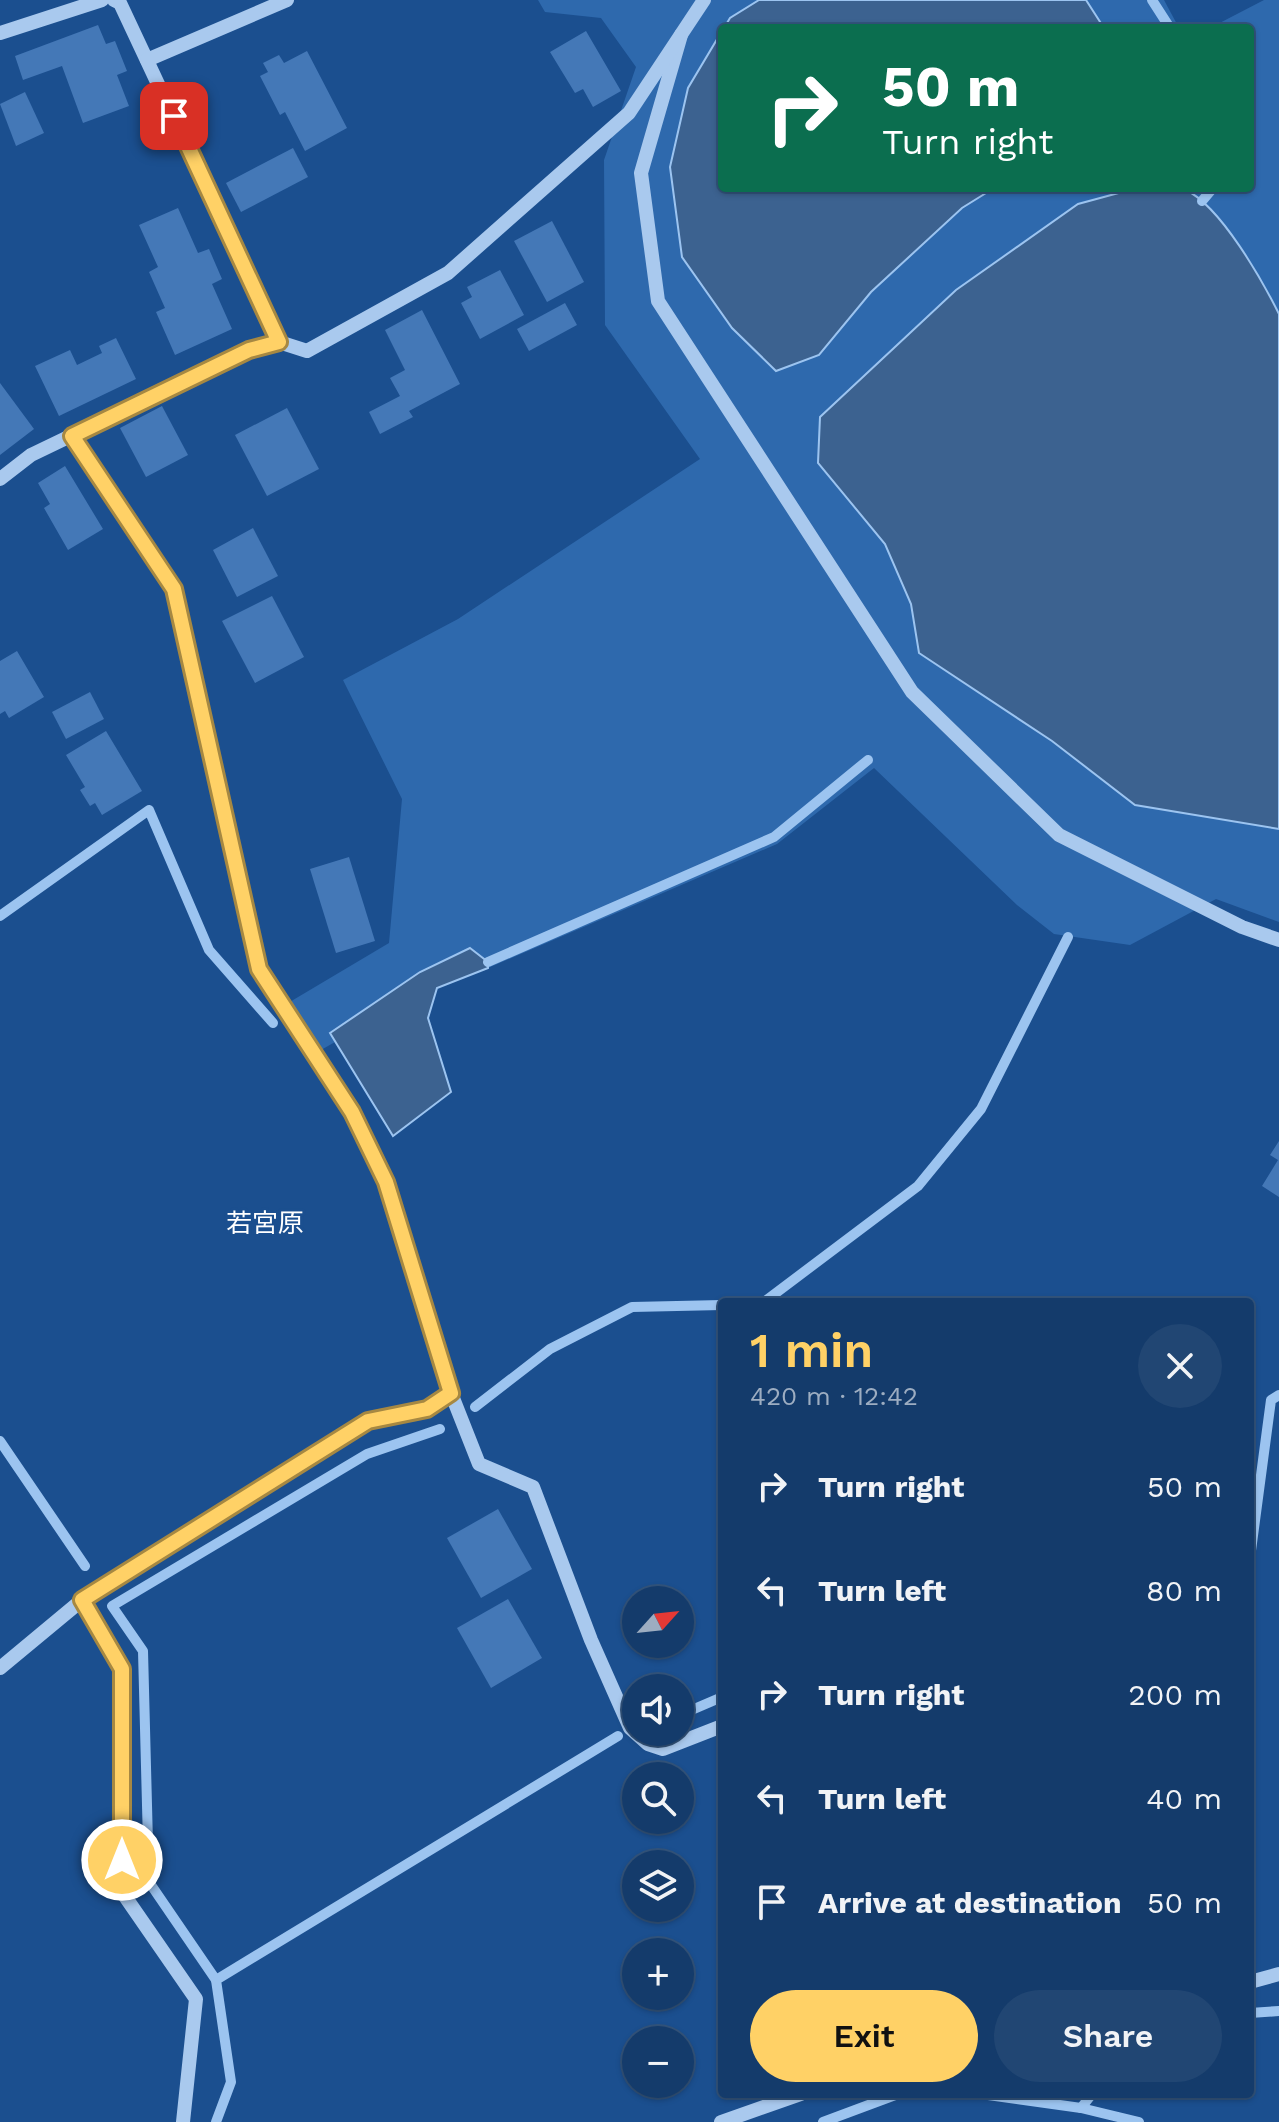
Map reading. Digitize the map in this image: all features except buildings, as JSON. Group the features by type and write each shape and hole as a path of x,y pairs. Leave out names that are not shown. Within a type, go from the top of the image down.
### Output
{"street":[{"path":"0,33 102,0"},
{"path":"114,0 120,3 279,342"},
{"path":"147,60 287,0"},
{"path":"0,479 31,455 249,350 279,342 307,351 448,273 629,113 704,0"},
{"path":"681,35 641,173 658,301 912,692 1059,835 1242,927 1279,940"},
{"path":"72,436 174,589 259,969 352,1112 386,1182 451,1393 479,1464 533,1487 591,1640 630,1728 648,1744 663,1749 718,1728"},
{"path":"0,1668 82,1600 368,1421 427,1409 451,1393"},
{"path":"82,1600 122,1669 122,1892 196,1999 183,2122"},
{"path":"1254,1981 1279,1974"},
{"path":"721,2122 790,2098"}],"shaded area":[{"path":"538,0 759,0 730,18 726,24 718,24 718,38 688,88 670,167 819,355 871,292 962,208 988,192 1122,192 1078,204 956,290 820,417 818,463 885,544 911,604 919,653 1052,741 1135,805 1279,829 1279,922 1216,899 1130,945 1054,934 1017,905 874,768 777,844 488,968 488,962 330,1032 335,1042 314,1054 283,1006 389,943 402,799 343,680 458,619 700,459 605,325 604,160 636,67 601,18 545,12"},
{"path":"759,0 1086,0 1101,24 726,24 730,18"},
{"path":"1086,0 1164,0 1177,24 1101,24"},
{"path":"1264,0 1279,0 1279,314 1250,262 1227,230 1189,192 1254,192 1254,24 1218,24"},
{"path":"718,38 718,192 988,192 962,208 871,292 819,355 776,371 732,328 682,257 670,167 688,88"},
{"path":"1122,192 1189,192 1213,212 1226,228 1279,314 1279,829 1135,805 1052,741 919,653 911,604 885,544 818,463 820,417 956,290 1078,204"},
{"path":"470,948 488,962 488,968 437,988 428,1018 451,1092 393,1136 330,1033 420,972"}],"waterway":[{"path":"1152,0 1167,24"},
{"path":"1202,201 1210,192"},
{"path":"488,962 774,837 868,760"},
{"path":"0,916 149,810 209,950 273,1023"},
{"path":"769,1298 918,1186 981,1109 1068,937"},
{"path":"475,1407 550,1349 632,1307 718,1305"},
{"path":"1254,1528 1271,1400 1279,1395"},
{"path":"216,1980 149,1882 143,1651 112,1606 367,1454 440,1429"},
{"path":"0,1441 85,1566"},
{"path":"694,1709 718,1699"},
{"path":"216,2122 231,2082 216,1980 618,1736"},
{"path":"1254,2013 1279,2011"},
{"path":"823,2122 887,2098"},
{"path":"1010,2098 1081,2108 1139,2122"},
{"path":"1081,2108 1089,2098"}],"district":[{"name":"若宮原","path":"265,1223"}],"route":[{"path":"122,1860 122,1669 82,1600 368,1421 427,1409 451,1393 386,1182 352,1112 259,969 174,589 72,436 249,350 279,342 174,116"}]}
